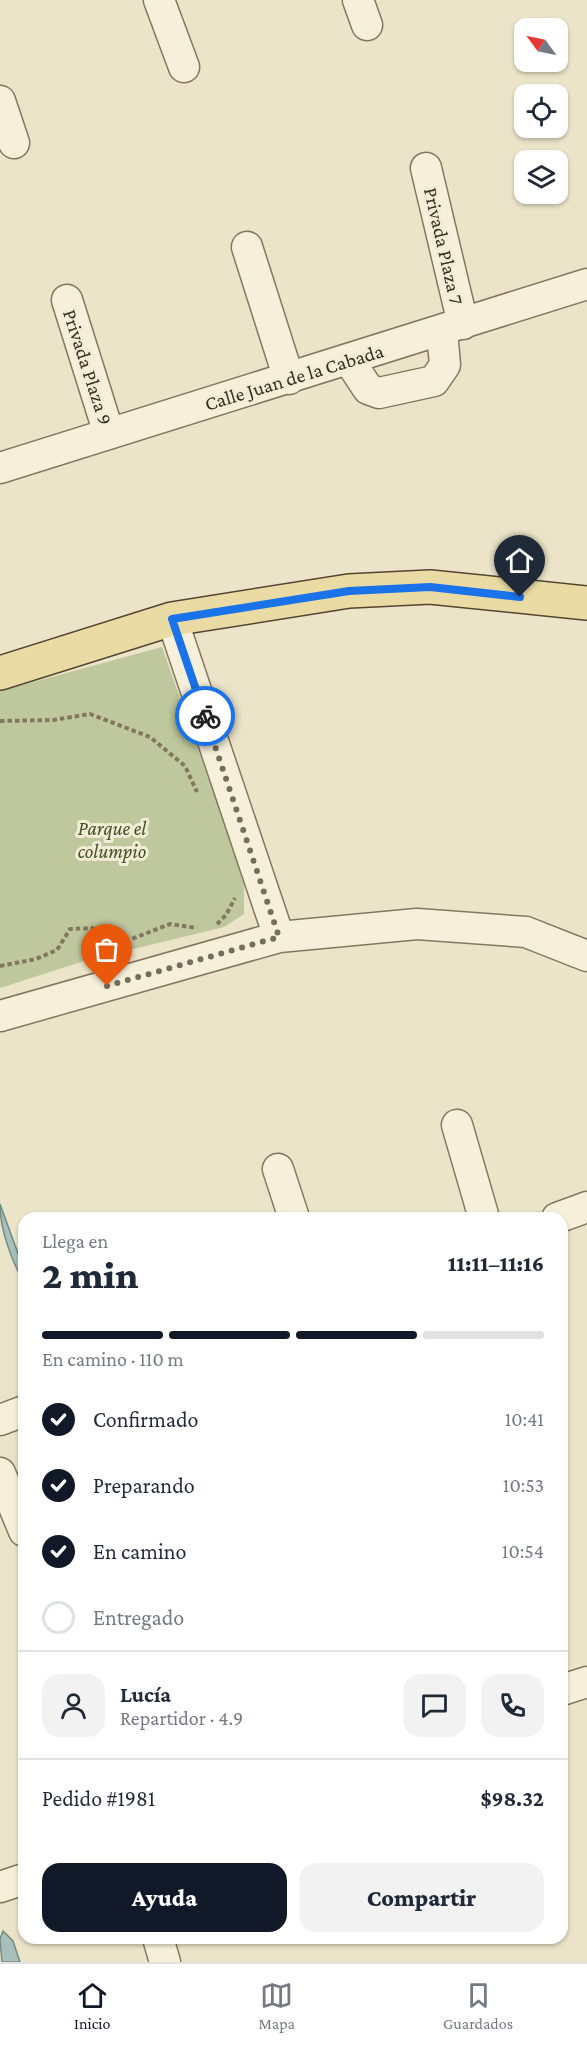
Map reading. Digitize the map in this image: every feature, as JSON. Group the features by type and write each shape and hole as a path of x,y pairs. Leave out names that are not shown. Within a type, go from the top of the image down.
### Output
{"main road":[{"path":"0,673 172,619 349,591 430,587 587,603"}],"street":[{"path":"159,0 184,67"},
{"path":"0,101 14,143"},
{"name":"Privada Plaza 7","path":"348,360 368,389 379,393 434,381 445,366 452,327 426,168"},
{"path":"247,247 289,379"},
{"name":"Calle Juan de la Cabada","path":"0,468 587,284"},
{"name":"Privada Plaza 9","path":"67,300 109,434"},
{"path":"172,619 279,937"},
{"path":"0,1016 279,937 417,924 526,932 587,956"},
{"path":"457,1125 482,1212"},
{"path":"278,1169 292,1212"},
{"path":"568,1214 587,1207"},
{"path":"0,1420 18,1413"},
{"path":"0,1473 18,1516"},
{"path":"568,1688 587,1682"},
{"path":"0,1887 18,1881"},
{"path":"160,1944 165,1962"}],"path":[{"path":"0,721 52,720 90,714 120,725 150,737 185,766 200,799"},
{"path":"211,930 226,915 235,898 231,887"},
{"path":"0,966 36,959 57,950 70,929 92,928 112,940 129,940 170,924 199,928"}],"green space":[{"name":"Parque el columpio","path":"162,647 244,879 244,914 224,927 84,961 0,988 0,691"}],"water":[{"path":"0,1204 18,1254 18,1270 7,1244"},
{"path":"3,1931 13,1941 20,1962 2,1962 0,1939"}],"way so far":[{"path":"107,986 279,937 205,716"}],"route":[{"path":"205,716 172,619 349,591 430,587 520,597"}]}
